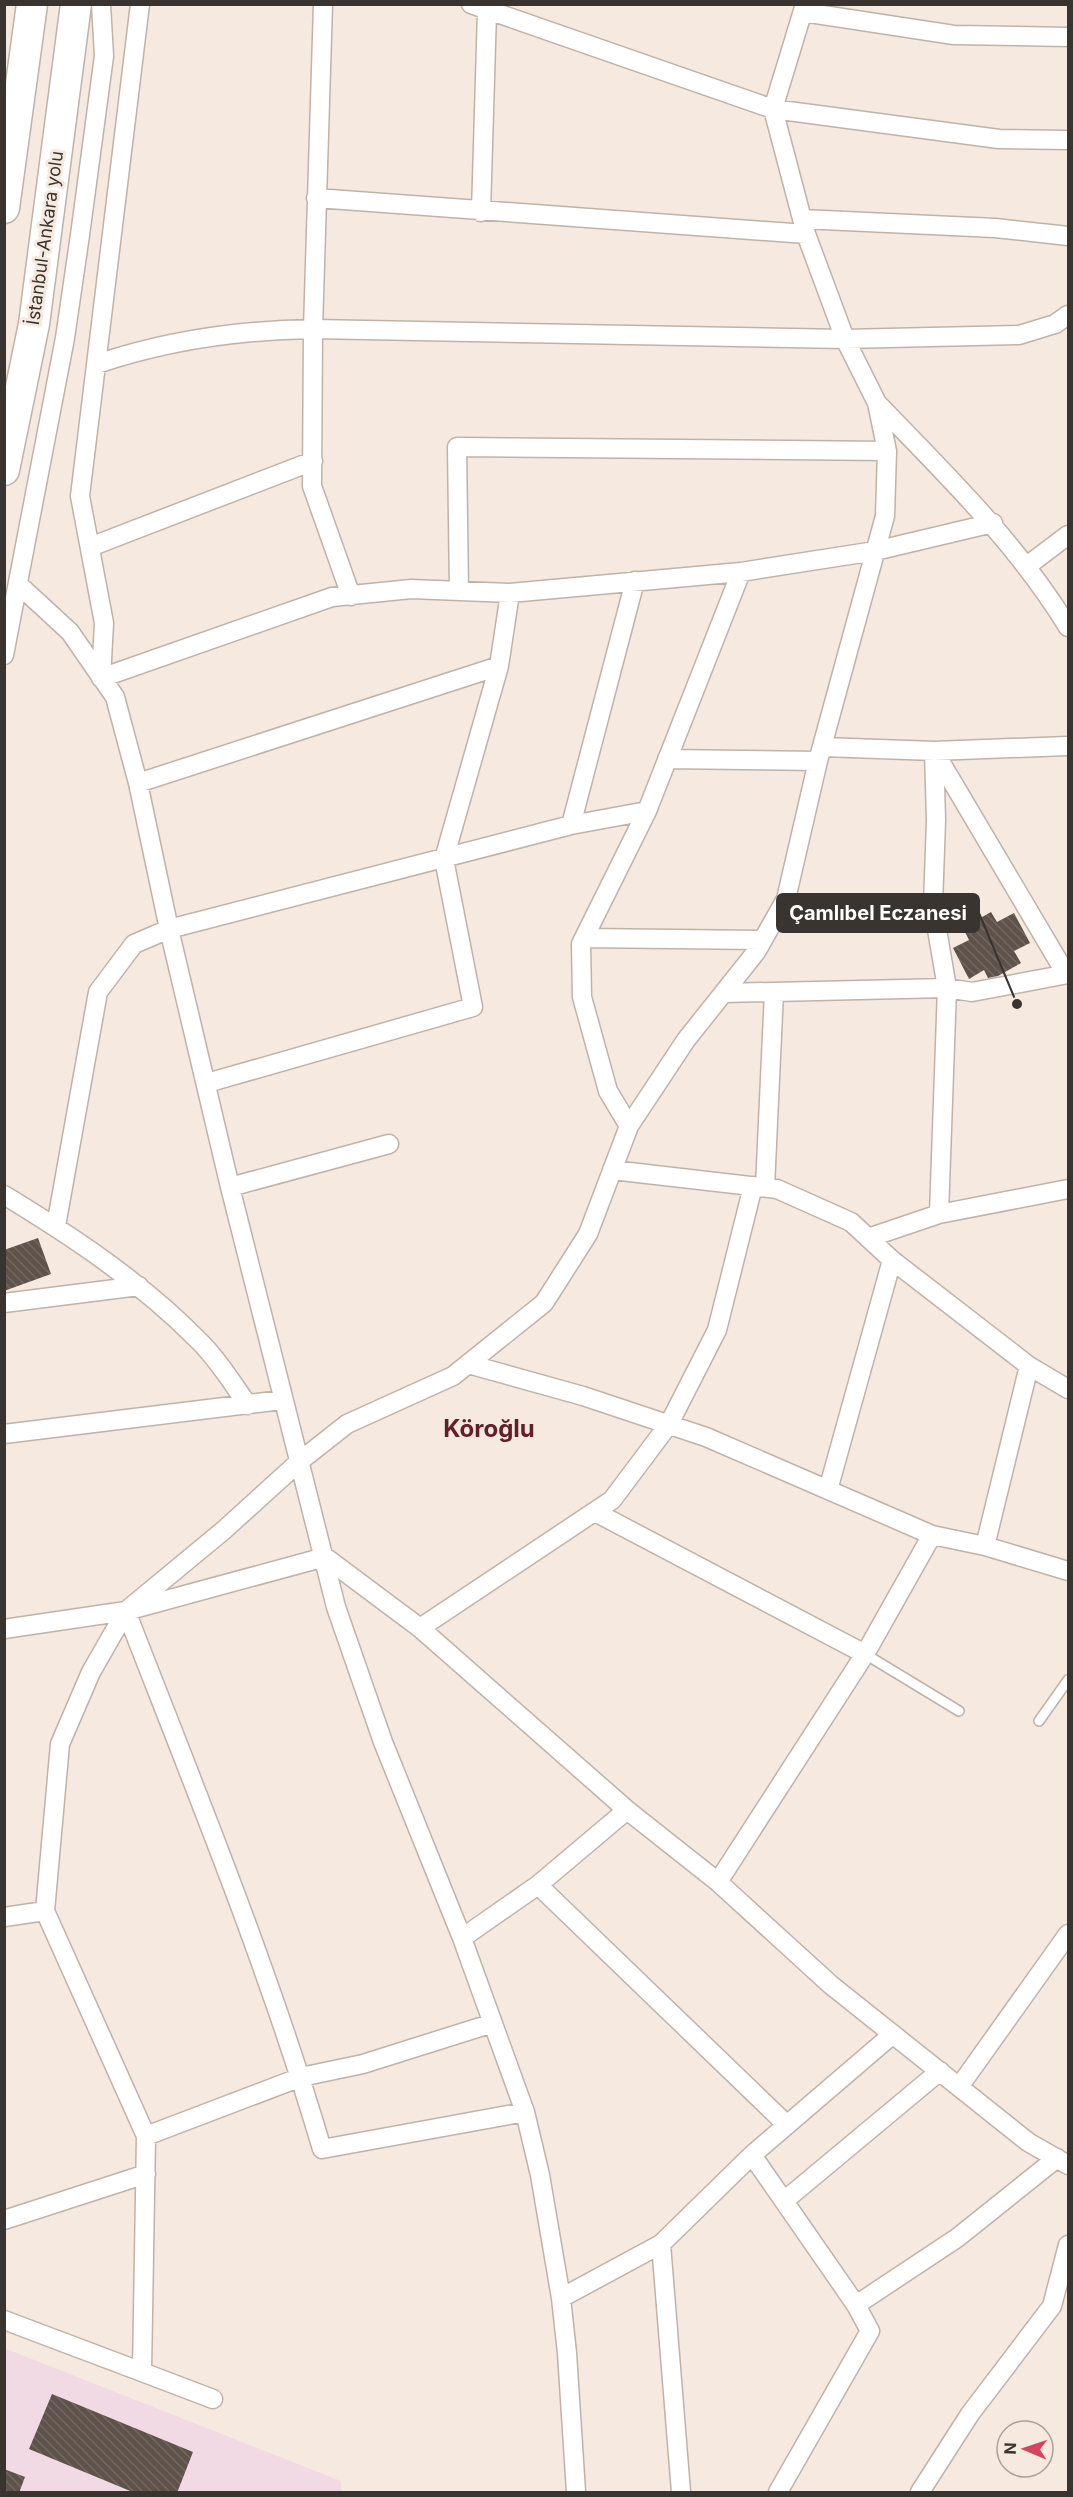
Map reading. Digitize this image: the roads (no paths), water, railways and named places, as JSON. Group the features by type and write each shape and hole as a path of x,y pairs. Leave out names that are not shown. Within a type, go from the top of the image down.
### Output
{"highway":[{"path":"4,208 32,4"},
{"name":"İstanbul-Ankara yolu","path":"4,470 34,324 76,4"}],"street":[{"path":"4,655 65,338 104,56 101,4"},
{"path":"101,678 104,623 81,496 140,4"},
{"path":"323,4 313,329 312,486 351,596"},
{"path":"481,212 479,8 773,109 999,139 1068,140"},
{"path":"142,2372 146,2136 45,1911 60,1744 91,1672 126,1611 224,1530 300,1461 347,1424 453,1376 544,1303 588,1234 629,1126 686,1040 724,993 762,940 786,899 821,754 885,516 887,451 876,403 845,339 804,226 773,109 804,8 954,35 1068,37"},
{"path":"316,198 481,212 804,226 995,228 1068,236"},
{"path":"97,364 128,353 259,330 313,329 845,339 1019,335 1055,324 1068,315"},
{"path":"876,403 993,524 1027,566 1068,627"},
{"path":"459,591 457,447 887,451"},
{"path":"90,547 313,462"},
{"path":"101,678 332,597 411,590 510,593 741,572 875,551 993,524"},
{"path":"1027,566 1068,535"},
{"path":"629,1126 608,1090 582,997 581,944 647,811 741,572"},
{"path":"571,825 635,581"},
{"path":"19,585 69,632 115,698 138,783 169,929 230,1187 336,1607 383,1742 462,1938 525,2112 540,2175 561,2298 576,2493"},
{"path":"207,1083 473,1007 444,859 499,666 510,593"},
{"path":"138,783 499,666"},
{"path":"667,759 1068,746"},
{"path":"724,993 947,988 972,992 1067,974 934,751"},
{"path":"934,751 936,820 933,906 947,988 939,1214"},
{"path":"56,1226 98,992 134,944 169,929 571,825 647,811"},
{"path":"584,938 762,940"},
{"path":"420,1628 612,1500 669,1424 717,1330 759,1187 774,992"},
{"path":"230,1187 389,1144"},
{"path":"612,1170 777,1189 851,1222 892,1260 1029,1366 1068,1389"},
{"path":"868,1238 939,1214 1068,1190"},
{"path":"4,1195 56,1226 139,1286 200,1341 248,1405"},
{"path":"828,1490 892,1260"},
{"path":"4,1303 139,1286"},
{"path":"468,1365 583,1396 706,1437 932,1535 985,1546 1068,1571"},
{"path":"985,1546 1029,1366"},
{"path":"4,1434 282,1400"},
{"path":"595,1512 865,1654"},
{"path":"718,1882 865,1654 932,1535"},
{"path":"4,1629 126,1611 325,1557"},
{"path":"325,1557 420,1628 627,1810 718,1882 831,1985 1028,2142 1063,2162 957,2238 856,2305"},
{"path":"126,1611 204,1812 301,2077 322,2149 525,2112"},
{"path":"462,1938 538,1885 627,1810"},
{"path":"538,1885 787,2125"},
{"path":"4,1917 45,1911"},
{"path":"959,2087 1068,1934"},
{"path":"146,2136 301,2077 363,2064 494,2023"},
{"path":"561,2298 661,2244 752,2155 893,2034"},
{"path":"784,2201 940,2071"},
{"path":"752,2155 856,2305 870,2331 778,2493"},
{"path":"4,2220 146,2174"},
{"path":"661,2244 681,2493"},
{"path":"920,2493 970,2414 1052,2306 1068,2244"},
{"path":"4,2320 213,2399"}],"lane":[{"path":"865,1654 959,1711"},
{"path":"1039,1721 1068,1680"}],"place":[{"name":"Çamlıbel Eczanesi","path":"1017,1004"}],"district":[{"name":"Köroğlu","path":"489,1429"}]}
